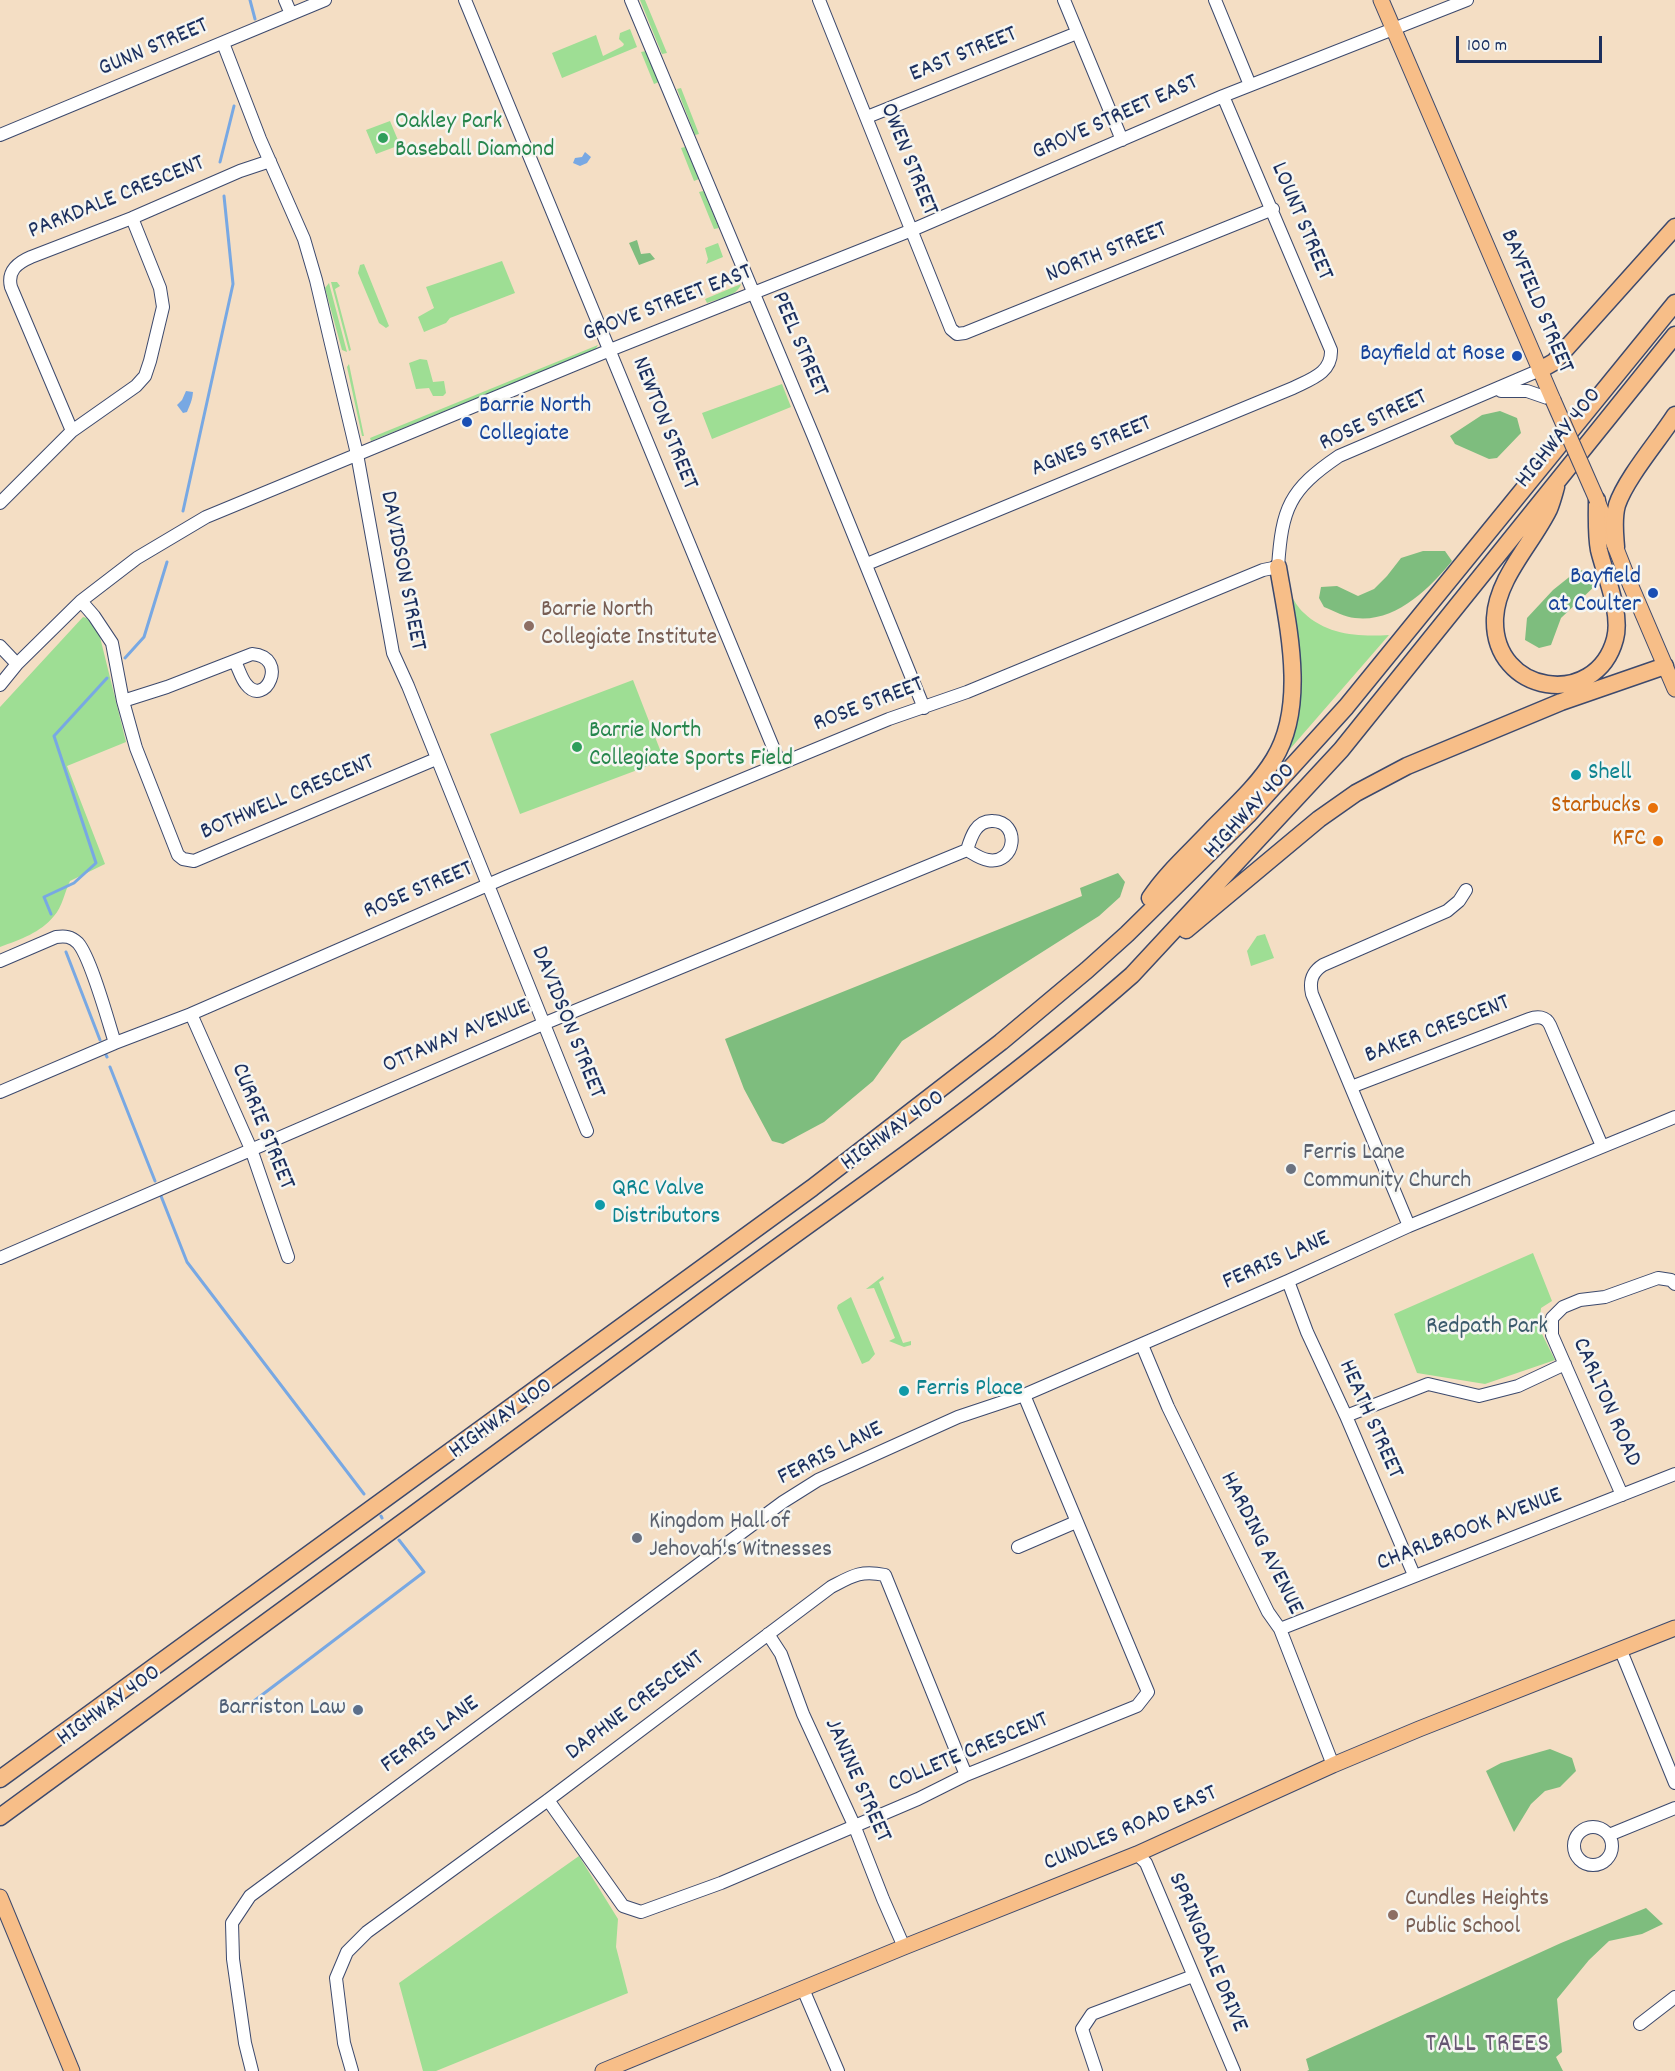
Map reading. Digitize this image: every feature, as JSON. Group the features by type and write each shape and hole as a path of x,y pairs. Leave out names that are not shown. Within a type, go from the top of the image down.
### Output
{"highway":[{"path":"1540,370 1554,362 1675,227"},
{"name":"HIGHWAY 400","path":"0,1779 821,1181 1001,1042 1127,934 1248,815 1346,707 1675,303"},
{"name":"HIGHWAY 400","path":"0,1817 957,1117 1097,1006 1132,975 1341,750 1675,335"},
{"path":"1616,547 1614,524 1623,492 1675,415"},
{"path":"1559,478 1550,507 1509,575 1498,600 1495,617 1495,635 1509,663 1527,678 1543,685 1563,685 1580,680 1597,669 1609,654 1616,637 1616,620 1599,547 1597,500"},
{"path":"1127,934 1155,891 1247,792 1273,760 1281,746 1291,711 1292,681 1278,567"},
{"path":"1132,975 1319,819 1356,792 1407,766 1561,702 1670,664"}],"main road":[{"name":"BAYFIELD STREET","path":"1381,0 1616,547 1670,664 1675,689"},
{"name":"CUNDLES ROAD EAST","path":"603,2071 1137,1854 1333,1765 1419,1729 1675,1628"},
{"path":"0,1897 72,2071"}],"street":[{"path":"285,0 291,14"},
{"name":"GUNN STREET","path":"0,135 325,0"},
{"name":"NEWTON STREET","path":"465,0 780,764"},
{"name":"PEEL STREET","path":"631,0 867,564 924,708"},
{"name":"OWEN STREET","path":"819,0 951,329 957,334"},
{"path":"1064,0 1122,140"},
{"path":"1215,0 1250,86"},
{"name":"GROVE STREET EAST","path":"0,685 17,664 81,601 137,558 206,517 610,350 912,230 1223,96 1467,0"},
{"name":"EAST STREET","path":"867,117 1077,33"},
{"name":"DAVIDSON STREET","path":"223,43 308,250 357,454 393,654 408,686 587,1131"},
{"name":"LOUNT STREET","path":"1223,96 1331,350 1329,365"},
{"name":"PARKDALE CRESCENT","path":"72,431 11,287 11,274 21,261 132,218 240,171 270,161"},
{"name":"NORTH STREET","path":"957,334 965,333 1273,209"},
{"path":"0,503 72,431 139,384 145,376 161,318 162,296 132,218"},
{"name":"AGNES STREET","path":"867,564 1293,388 1323,372 1329,365"},
{"name":"ROSE STREET","path":"0,1092 115,1042 191,1014 488,885 889,719 924,708 1263,570 1278,567 1282,526 1288,507 1296,492 1314,474 1339,456 1540,370"},
{"name":"ROSE STREET","path":"1494,391 1527,391 1553,400"},
{"name":"BOTHWELL CRESCENT","path":"81,601 112,643 123,701 136,748 178,855 183,860 194,861 436,759"},
{"path":"0,646 17,664"},
{"path":"123,701 235,662"},
{"name":"OTTAWAY AVENUE","path":"0,1258 543,1024 967,850"},
{"path":"1409,1226 1312,993 1311,980 1314,973 1323,965 1447,911 1459,901 1466,890"},
{"path":"0,962 56,937 71,938 78,943 86,959 115,1042"},
{"name":"CURRIE STREET","path":"191,1014 251,1149 288,1257"},
{"name":"BAKER CRESCENT","path":"1351,1087 1529,1019 1545,1018 1602,1146"},
{"name":"FERRIS LANE","path":"252,2071 245,2043 233,1959 232,1923 250,1896 783,1502 818,1480 958,1417 1024,1395 1409,1226 1675,1117"},
{"name":"CARLTON ROAD","path":"1622,1495 1552,1335 1552,1318 1563,1307 1581,1300 1605,1297 1658,1278 1671,1280 1675,1284"},
{"name":"HEATH STREET","path":"1288,1281 1307,1332 1346,1416 1414,1575"},
{"name":"HARDING AVENUE","path":"1142,1344 1168,1407 1268,1612 1280,1629 1333,1765"},
{"path":"1346,1416 1428,1384 1479,1396 1518,1386 1565,1364"},
{"name":"COLLETE CRESCENT","path":"548,1800 623,1906 641,1912 721,1883 918,1799 966,1775 1137,1706 1148,1692 1024,1395"},
{"name":"CHARLBROOK AVENUE","path":"1280,1629 1675,1474"},
{"path":"1018,1547 1076,1522"},
{"name":"DAPHNE CRESCENT","path":"352,2071 344,2043 336,1978 347,1952 367,1932 548,1800 831,1587 852,1576 869,1572 885,1575 966,1775"},
{"name":"JANINE STREET","path":"768,1634 781,1654 802,1714 854,1825 904,1947"},
{"path":"1621,1651 1675,1783"},
{"path":"1609,1835 1675,1808"},
{"name":"SPRINGDALE DRIVE","path":"1137,1854 1146,1863 1234,2071"},
{"path":"1096,2071 1082,2029 1092,2014 1193,1976"},
{"path":"803,1989 838,2071"},
{"path":"1640,2024 1675,1997"}],"green space":[{"path":"640,0 645,0 667,53 662,54"},
{"path":"630,29 637,47 562,78 552,53 596,35 603,56 623,46 624,44 619,39 620,33"},
{"path":"646,51 659,82 654,84 641,52"},
{"path":"681,88 699,134 695,135 677,89"},
{"name":"Oakley Park Baseball Diamond","path":"390,121 400,145 376,154 366,130"},
{"path":"685,147 699,179 694,181 681,148"},
{"path":"703,191 719,228 714,229 699,192"},
{"path":"637,240 641,254 650,253 655,259 639,265 629,243"},
{"path":"718,243 723,257 706,264 708,259 705,248"},
{"path":"502,261 515,293 450,318 446,323 424,332 418,317 434,308 426,287"},
{"path":"364,264 389,326 386,328 379,323 358,273 360,265"},
{"path":"331,282 337,282 340,286 335,289 351,350 349,351"},
{"path":"329,283 347,352 342,350 325,288"},
{"path":"741,284 736,291 727,296 707,303 705,299"},
{"path":"598,345 595,350 371,441 370,438"},
{"path":"420,359 427,360 433,382 444,381 446,393 443,396 433,396 429,388 416,389 409,363"},
{"path":"349,364 364,436 362,436 347,367"},
{"path":"782,384 791,407 712,439 702,413"},
{"path":"1500,411 1517,418 1521,433 1497,458 1489,459 1455,444 1450,436 1482,415"},
{"path":"1423,551 1445,551 1452,561 1422,593 1397,610 1370,618 1355,618 1324,607 1319,598 1321,587 1337,586 1358,596 1374,589 1401,558"},
{"path":"1578,570 1592,572 1597,584 1561,618 1551,645 1539,648 1525,640 1527,618 1553,590"},
{"path":"1290,594 1302,611 1323,626 1355,635 1389,635 1283,757"},
{"path":"83,617 87,618 99,633 126,742 67,766 105,864 70,881 57,913 43,927 0,947 0,707"},
{"name":"Barrie North Collegiate Sports Field","path":"633,680 664,760 520,814 490,734"},
{"path":"1118,873 1125,882 1120,897 1099,916 902,1041 873,1081 824,1122 783,1144 772,1141 744,1089 725,1039 1082,896 1080,888"},
{"path":"1265,934 1274,958 1251,966 1247,951 1257,936"},
{"name":"Redpath Park","path":"1533,1253 1552,1301 1541,1308 1539,1328 1555,1360 1485,1384 1417,1373 1394,1314"},
{"path":"883,1276 884,1279 879,1282 903,1343 911,1341 911,1345 904,1347 889,1341 895,1338 874,1288 866,1289"},
{"path":"851,1297 875,1354 869,1361 862,1364 837,1308"},
{"path":"1550,1749 1572,1758 1576,1771 1560,1787 1545,1791 1531,1804 1514,1832 1486,1771 1501,1763"},
{"path":"579,1856 618,1919 616,1947 628,1993 436,2071 423,2071 399,1983"},
{"path":"1646,1908 1663,1924 1642,1934 1609,1941 1589,1960 1557,1999 1562,2052 1556,2057 1563,2071 1307,2071 1309,2070 1306,2059 1561,1943"}],"water":[{"path":"585,152 591,157 587,163 580,166 573,163 575,158 582,157"},
{"path":"186,391 193,392 193,395 187,412 183,413 177,405"}],"waterway":[{"path":"250,0 255,19"},
{"path":"220,162 234,106"},
{"path":"183,511 233,284 224,196"},
{"path":"125,658 144,637 167,562"},
{"path":"51,914 44,897 74,883 96,863 54,736 107,678"},
{"path":"66,952 100,1040"},
{"path":"110,1067 155,1181"},
{"path":"161,1196 187,1262 364,1494"},
{"path":"254,1701 424,1572 399,1540"}],"place":[{"name":"Oakley Park Baseball Diamond","path":"383,138"},
{"name":"Bayfield at Rose","path":"1517,356"},
{"name":"Barrie North Collegiate","path":"467,422"},
{"name":"Bayfield at Coulter","path":"1653,593"},
{"name":"Barrie North Collegiate Institute","path":"529,626"},
{"name":"Barrie North Collegiate Sports Field","path":"577,747"},
{"name":"Shell","path":"1576,775"},
{"name":"Starbucks","path":"1653,808"},
{"name":"KFC","path":"1658,841"},
{"name":"Ferris Lane Community Church","path":"1291,1169"},
{"name":"QRC Valve Distributors","path":"600,1205"},
{"name":"Ferris Place","path":"904,1391"},
{"name":"Kingdom Hall of Jehovah's Witnesses","path":"637,1538"},
{"name":"Barriston Law","path":"358,1710"},
{"name":"Cundles Heights Public School","path":"1393,1915"}],"district":[{"name":"TALL TREES","path":"1488,2046"}]}
